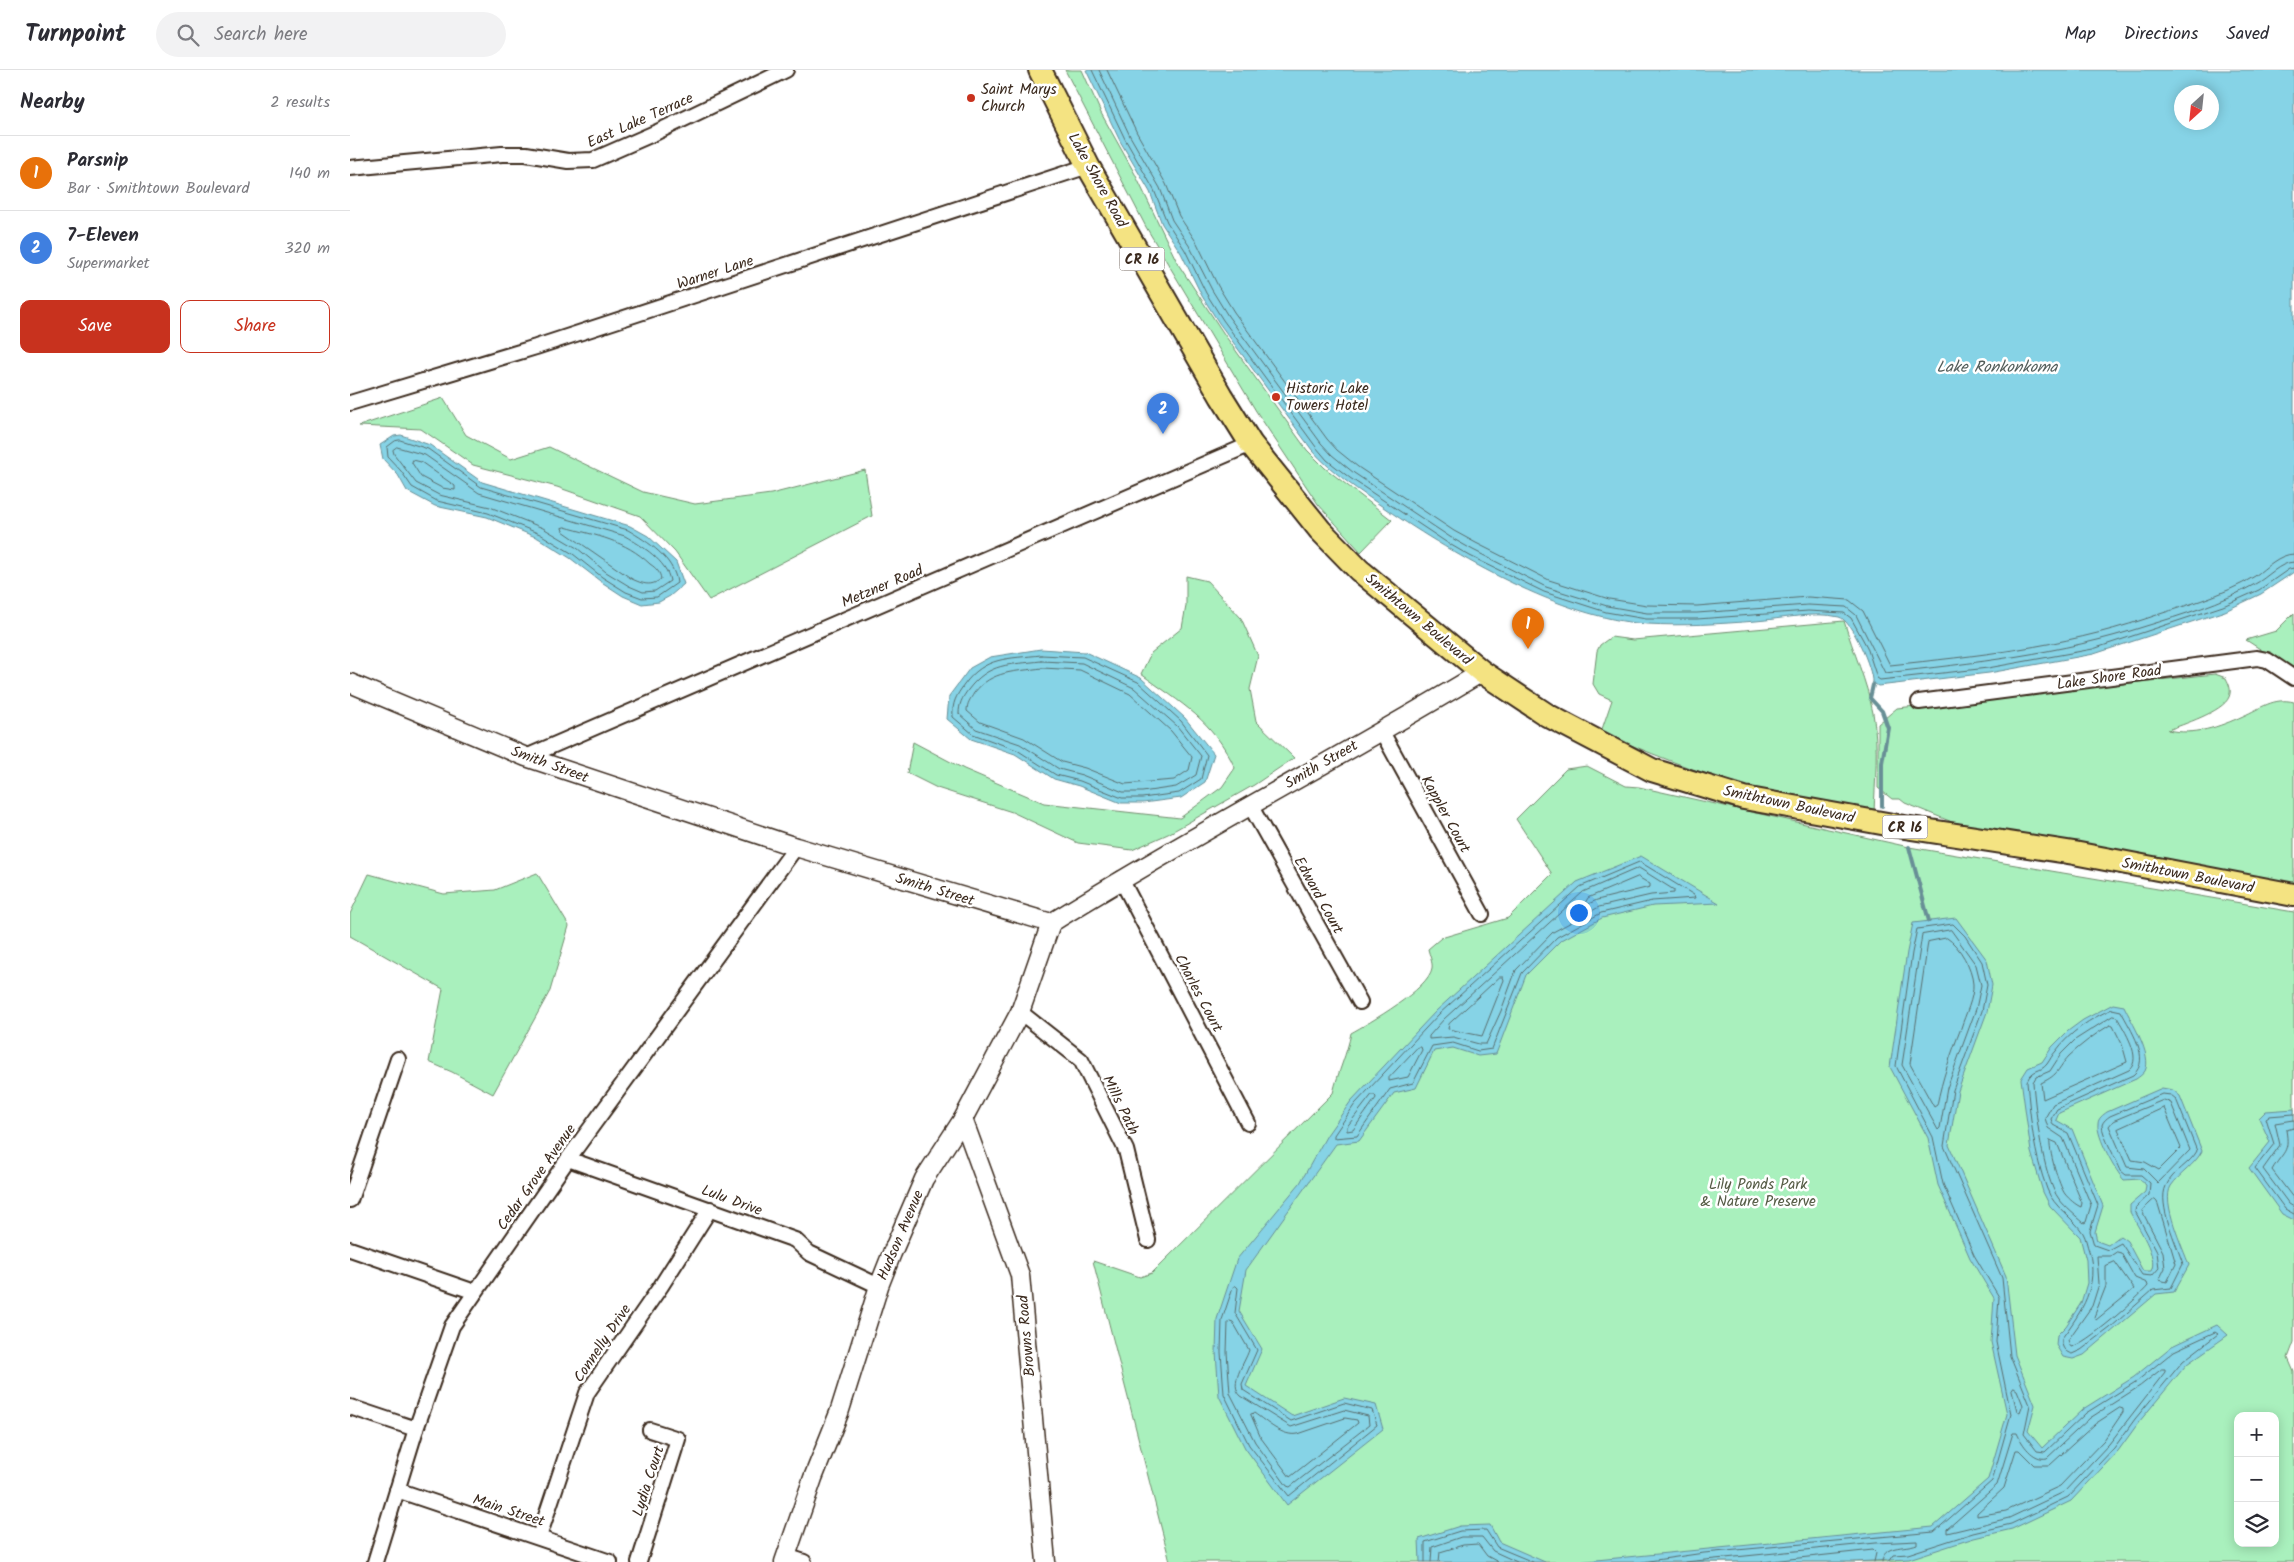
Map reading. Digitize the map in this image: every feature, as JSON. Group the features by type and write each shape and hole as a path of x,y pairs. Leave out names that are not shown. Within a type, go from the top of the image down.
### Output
{"main road":[{"name":"Lake Shore Road","path":"1040,70 1088,166 1221,396 1251,444"},
{"name":"Smithtown Boulevard","path":"1251,444 1320,530 1359,570 1482,672 1548,715 1652,770 1744,798 1898,826 2074,853 2294,895"}],"street":[{"name":"East Lake Terrace","path":"350,168 502,154 526,154 568,161 593,160 657,132 786,70"},
{"name":"Warner Lane","path":"350,403 536,347 1088,166"},
{"name":"Metzner Road","path":"526,757 1251,444"},
{"name":"Lake Shore Road","path":"1919,702 2257,658 2267,660 2294,678"},
{"name":"Smith Street","path":"350,683 526,757 796,847 1051,923 1121,879 1482,672"},
{"name":"Kappler Court","path":"1381,730 1482,914"},
{"name":"Edward Court","path":"1250,805 1360,1002"},
{"name":"Cedar Grove Avenue","path":"375,1562 416,1429 452,1326 568,1159 796,847"},
{"name":"Charles Court","path":"1121,879 1248,1123"},
{"name":"Hudson Avenue","path":"785,1559 813,1478 839,1412 879,1286 924,1178 963,1119 1020,1012 1051,923"},
{"name":"Mills Path","path":"1020,1012 1081,1060 1126,1150 1148,1240"},
{"path":"350,1200 398,1059"},
{"name":"Browns Road","path":"963,1119 1020,1275 1046,1562"},
{"name":"Lulu Drive","path":"568,1159 796,1240 809,1252 879,1286"},
{"name":"Connelly Drive","path":"538,1537 587,1394 661,1286 710,1209"},
{"path":"350,1249 475,1292"},
{"path":"350,1407 416,1429"},
{"name":"Lydia Court","path":"640,1562 678,1439 650,1430"},
{"name":"Main Street","path":"397,1490 610,1562"},
{"path":"785,1559 804,1562"}],"green space":[{"path":"1065,70 1082,70 1101,113 1135,174 1178,264 1224,334 1307,450 1325,468 1392,520 1361,552 1318,504 1256,411 1146,227"},
{"path":"443,398 466,435 511,459 549,447 643,492 695,504 771,494 865,470 872,516 709,600 675,552 640,516 557,487 473,465 421,429 359,426"},
{"path":"1186,576 1207,581 1241,618 1258,656 1250,689 1256,721 1294,758 1254,785 1168,834 1132,850 1078,843 1012,812 937,788 907,773 913,742 964,769 1044,803 1180,818 1222,787 1235,768 1217,737 1195,714 1141,674 1151,653 1182,628 1186,606"},
{"path":"2294,613 2294,671 2246,640 2276,631"},
{"path":"1844,621 1864,678 1873,713 1876,751 1874,813 1790,797 1740,785 1669,760 1601,732 1612,700 1599,694 1593,684 1597,651 1600,645 1611,637 1633,640"},
{"path":"2215,674 2226,678 2229,685 2230,694 2225,703 2210,713 2168,730 2187,732 2216,727 2274,702 2294,702 2294,883 1952,822 1905,803 1900,799 1892,799 1878,788 1878,724 1897,708"},
{"name":"Lily Ponds Park & Nature Preserve","path":"1587,766 1626,786 1639,787 1909,847 2294,912 2294,1342 2288,1358 2294,1372 2294,1562 1170,1562 1093,1261 1140,1277 1152,1273 1333,1093 1351,1033 1397,1005 1421,986 1432,968 1428,949 1441,938 1508,918 1552,874 1516,819 1566,769"},
{"path":"537,873 569,926 550,991 493,1094 429,1062 443,989 350,936 350,914 369,874 444,894 495,890"}],"water":[{"name":"Lake Ronkonkoma","path":"1086,70 2294,70 2294,572 2261,594 2225,611 2094,654 1989,673 1878,686 1872,682 1869,667 1861,646 1850,627 1839,617 1809,615 1756,621 1674,625 1647,624 1614,619 1580,610 1545,598 1477,565 1386,509 1329,467 1312,450 1219,323 1202,296 1181,253 1162,224 1150,192 1120,141"},
{"path":"401,435 430,445 482,482 630,526 648,536 676,562 684,584 670,596 659,602 642,604 623,596 570,558 538,538 487,517 435,506 407,491 398,475 383,459 380,445 394,436"},
{"path":"1041,649 1085,652 1141,678 1185,718 1214,754 1205,782 1181,798 1143,803 1121,803 1079,786 1054,779 1015,754 971,739 947,719 949,696 970,668 990,657"},
{"path":"1641,856 1719,903 1653,906 1602,918 1560,941 1526,975 1496,1054 1478,1056 1453,1048 1434,1051 1416,1088 1394,1093 1359,1141 1336,1144 1246,1270 1239,1311 1262,1349 1246,1386 1292,1416 1344,1398 1376,1405 1383,1429 1287,1505 1245,1448 1219,1396 1216,1352 1217,1319 1237,1259 1300,1183 1327,1135 1351,1101 1436,1011 1577,882"},
{"path":"1956,918 1987,960 1992,985 1987,1012 1958,1091 1949,1145 2006,1276 2015,1355 2035,1405 2028,1431 2042,1448 2083,1409 2134,1377 2172,1346 2217,1325 2228,1335 2187,1364 2139,1422 2118,1451 2071,1501 2012,1529 1974,1538 1909,1559 1853,1562 1576,1562 1933,1527 1988,1479 2007,1414 1991,1342 1994,1298 1970,1258 1938,1185 1928,1138 1890,1067 1913,923"},
{"path":"2113,1004 2124,1006 2136,1029 2146,1056 2147,1064 2145,1071 2136,1079 2059,1113 2056,1120 2072,1129 2103,1206 2095,1232 2097,1241 2108,1245 2120,1236 2127,1241 2143,1271 2151,1271 2153,1265 2150,1250 2130,1212 2130,1205 2145,1192 2146,1185 2139,1179 2124,1180 2116,1170 2107,1154 2098,1130 2098,1122 2102,1116 2107,1112 2162,1088 2173,1090 2180,1096 2202,1151 2171,1186 2169,1193 2169,1203 2174,1225 2189,1265 2174,1292 2156,1294 2084,1355 2073,1359 2063,1357 2056,1345 2057,1335 2066,1326 2081,1303 2087,1283 2086,1260 2080,1237 2050,1206 2043,1192 2031,1152 2021,1079 2028,1068 2042,1062 2052,1047 2068,1031 2083,1020"},
{"path":"2294,1109 2294,1220 2282,1214 2249,1168 2270,1142 2259,1118 2266,1111"},
{"path":"1490,1525 1499,1542 1545,1562 1420,1562 1419,1539 1460,1526"}],"waterway":[{"path":"1873,685 1870,698 1882,711 1888,728 1882,763 1882,806"},
{"path":"1909,847 1929,921"}],"place":[{"name":"Saint Marys Church","path":"971,98"},
{"name":"Historic Lake Towers Hotel","path":"1276,397"},
{"name":"7-Eleven","path":"1163,434"},
{"name":"Parsnip","path":"1528,649"}]}
